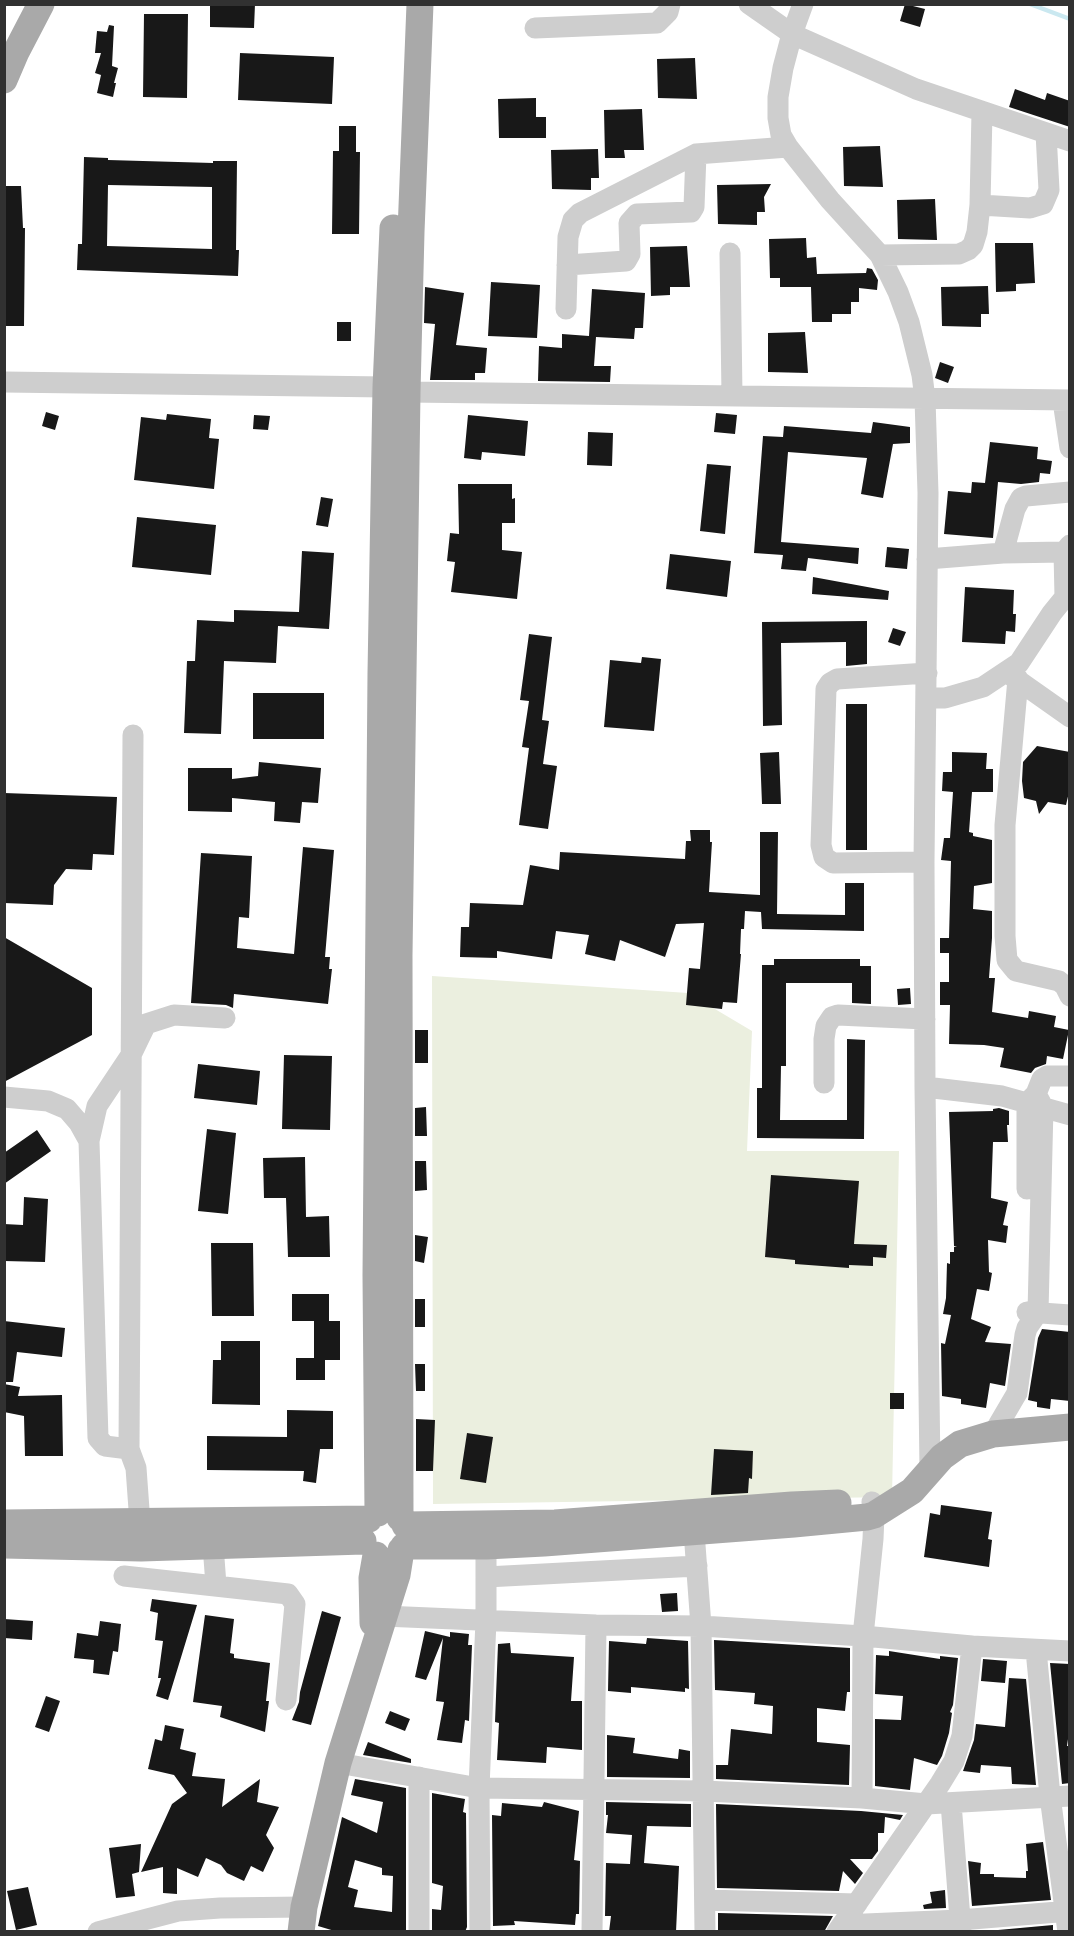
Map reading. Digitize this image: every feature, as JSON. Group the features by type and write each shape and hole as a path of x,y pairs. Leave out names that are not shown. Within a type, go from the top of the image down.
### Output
{"main road":[{"path":"4,80 41,4"},
{"path":"302,1919 338,1763 397,1575 387,1533 399,956 396,390 404,4"},
{"path":"396,390 411,232 420,4"},
{"path":"4,1523 139,1521 387,1533 486,1535 694,1522 794,1524 877,1508 912,1491 942,1457 960,1444 993,1434 1070,1427"},
{"path":"4,1545 141,1548 387,1533"},
{"path":"372,1652 374,1602 372,1578 387,1533"}],"street":[{"path":"535,28 657,23 663,19 670,4"},
{"path":"749,4 792,34 916,89 1070,141"},
{"path":"803,4 792,34 778,97 781,135 830,200 880,255 898,292 909,322 922,375 925,399 927,559 924,862 925,1087 930,1470"},
{"path":"880,255 959,254 973,245 980,205 982,112"},
{"path":"980,205 1030,208 1043,204 1049,190 1046,134"},
{"path":"566,309 571,226 580,213 696,154 788,147"},
{"path":"567,264 626,261 630,254 629,223 637,214 691,212 694,207 696,154"},
{"path":"730,253 732,396"},
{"path":"4,382 1066,401 1070,448"},
{"path":"1004,553 1021,498 1070,492"},
{"path":"927,559 1067,548 1067,597 1052,613 1012,676 1005,825 1005,936 1007,960 1016,971 1059,981 1065,986 1070,996"},
{"path":"924,862 833,863 822,853 821,834 826,689 837,679 927,673"},
{"path":"927,698 945,698 969,692 1012,676"},
{"path":"1012,676 1070,717"},
{"path":"133,735 129,1449 136,1468 141,1548"},
{"path":"129,1449 105,1446 98,1438 89,1141 97,1106 131,1055 146,1023 174,1015 225,1018"},
{"path":"824,1083 824,1039 826,1026 832,1017 838,1015 926,1019"},
{"path":"993,1434 1017,1393 1025,1335 1032,1315 1035,1101 1039,1085 1047,1076 1070,1076"},
{"path":"925,1087 1035,1101 1070,1115"},
{"path":"4,1096 48,1101 67,1109 79,1123 89,1141"},
{"path":"1032,1315 1070,1315"},
{"path":"94,1324 129,1324"},
{"path":"862,1798 864,1636 877,1508"},
{"path":"694,1522 701,1626 705,1932"},
{"path":"480,1932 480,1788 486,1620 486,1535"},
{"path":"213,1545 216,1585"},
{"path":"486,1577 697,1566"},
{"path":"124,1576 288,1594 295,1604 286,1700"},
{"path":"383,1616 701,1626 1070,1651"},
{"path":"592,1932 596,1624"},
{"path":"840,1928 954,1761 962,1736 972,1646"},
{"path":"840,1928 960,1926 1068,1918 1060,1796 1036,1650"},
{"path":"338,1763 480,1788 703,1791 862,1798 926,1804 1060,1796"},
{"path":"419,1777 419,1932"},
{"path":"951,1803 960,1926"},
{"path":"705,1900 857,1904"},
{"path":"98,1932 178,1911 220,1908 302,1919"}],"green space":[{"path":"432,976 688,993 752,1031 747,1151 899,1151 892,1497 433,1504"}],"building":[{"path":"210,4 255,4 254,28 210,27"},
{"path":"905,4 925,9 920,27 900,21"},
{"path":"144,14 188,14 187,98 143,97"},
{"path":"109,25 114,26 112,66 118,68 113,97 97,93 101,75 95,73 101,53 95,53 97,31 107,32"},
{"path":"240,53 334,57 332,104 238,100"},
{"path":"695,58 697,99 658,98 657,59"},
{"path":"1015,89 1045,100 1047,93 1070,101 1070,127 1009,107"},
{"path":"536,98 536,117 546,117 546,138 499,138 498,99"},
{"path":"642,109 644,150 624,150 625,158 605,158 604,110"},
{"path":"339,126 356,126 356,152 360,152 359,234 332,234 333,151 339,151"},
{"path":"880,146 883,187 844,186 843,147"},
{"path":"598,149 599,178 591,178 591,190 552,189 551,150"},
{"path":"84,157 108,158 108,160 213,163 213,161 237,161 238,276 77,270 78,244 82,244","holes":["108,185 212,187 212,249 107,246"]},
{"path":"771,184 764,197 765,212 757,212 757,225 718,224 717,185"},
{"path":"4,186 21,186 23,228 25,228 24,326 4,326"},
{"path":"935,199 937,240 898,239 897,200"},
{"path":"806,238 807,258 816,257 817,274 866,273 867,268 872,269 878,280 877,290 859,288 859,302 851,302 851,314 832,314 832,322 812,322 811,287 780,287 780,278 770,278 769,239"},
{"path":"995,243 1033,243 1035,283 1016,284 1016,291 996,292"},
{"path":"687,246 690,287 670,287 670,295 651,296 650,247"},
{"path":"491,282 540,285 537,338 488,336"},
{"path":"988,286 989,314 981,314 981,327 942,326 941,287"},
{"path":"425,287 464,293 456,345 487,348 485,373 475,373 475,380 430,380 435,324 424,323"},
{"path":"592,289 645,293 643,328 635,328 634,339 596,337 594,366 611,366 610,382 538,381 539,346 562,348 562,334 589,336"},
{"path":"337,322 351,322 351,341 337,341"},
{"path":"805,332 808,373 768,372 768,333"},
{"path":"940,362 954,367 948,383 935,378"},
{"path":"46,412 59,416 55,430 42,426"},
{"path":"716,413 737,415 735,434 714,432"},
{"path":"167,414 211,419 209,438 219,439 214,489 134,480 141,417 166,420"},
{"path":"254,415 270,416 268,430 253,429"},
{"path":"468,415 528,421 525,456 482,452 481,460 464,458"},
{"path":"873,422 910,427 910,443 893,444 883,498 861,494 867,458 788,452 781,542 859,548 858,564 808,558 806,571 781,569 783,555 754,553 763,436 783,437 784,426 871,433"},
{"path":"588,432 613,433 612,466 587,465"},
{"path":"990,442 1038,447 1037,459 1052,461 1050,474 1040,473 1039,482 1021,484 998,482 993,538 944,534 948,491 971,493 972,482 985,483"},
{"path":"707,464 731,466 725,534 700,531"},
{"path":"458,484 512,484 512,499 515,498 515,523 502,523 502,550 522,552 517,599 451,592 455,562 447,561 450,533 459,534"},
{"path":"321,497 333,499 328,527 316,525"},
{"path":"137,517 216,525 211,575 132,567"},
{"path":"887,547 909,549 907,569 885,567"},
{"path":"302,551 334,553 329,629 278,626 276,663 224,661 221,734 184,733 187,661 195,661 197,620 234,622 234,610 299,612"},
{"path":"670,554 731,561 727,597 666,589"},
{"path":"813,577 889,591 888,600 812,594"},
{"path":"965,587 1014,590 1015,632 1006,631 1005,644 962,642"},
{"path":"867,621 867,664 846,666 846,642 781,643 782,725 763,726 762,622"},
{"path":"893,628 906,632 900,646 888,642"},
{"path":"529,634 552,637 542,720 549,721 543,764 557,766 548,829 519,825 529,748 522,747 529,701 520,700"},
{"path":"642,657 661,659 654,731 604,727 610,660 641,663"},
{"path":"253,693 324,693 324,739 253,739"},
{"path":"846,704 867,704 867,850 846,850"},
{"path":"1037,746 1070,752 1070,788 1066,805 1048,802 1039,814 1036,801 1024,798 1022,781 1023,762"},
{"path":"779,752 781,804 762,804 760,753"},
{"path":"952,752 987,753 986,769 993,769 993,792 972,792 969,832 973,833 973,836 992,840 992,883 974,886 973,909 992,911 989,978 995,978 992,1012 1028,1018 1029,1011 1056,1016 1054,1027 1069,1030 1063,1059 1047,1056 1046,1064 1035,1068 1031,1073 1000,1067 1004,1048 949,1044 950,1005 940,1005 940,982 949,982 949,953 940,953 940,938 949,938 951,861 941,860 944,838 950,838 953,792 942,791 943,772 952,772"},
{"path":"259,762 321,768 318,803 302,802 300,823 274,821 275,802 232,798 232,812 188,811 188,768 232,768 232,779 258,776"},
{"path":"4,793 117,797 114,855 93,854 92,870 66,869 54,885 53,905 4,903"},
{"path":"690,830 710,830 710,842 712,842 709,892 760,895 760,832 778,832 777,914 845,915 845,883 864,883 864,931 762,929 761,912 745,911 744,929 741,929 737,1003 723,1002 722,1009 686,1005 689,968 700,969 704,923 676,924 665,957 620,940 615,961 585,954 589,935 556,931 552,959 497,951 497,958 460,957 461,927 469,927 470,903 523,905 530,865 559,870 560,852 685,859 686,841 691,841"},
{"path":"303,847 334,850 325,957 330,957 329,969 332,969 328,1004 234,994 233,1008 226,1005 191,1003 201,853 252,856 249,918 239,917 237,948 294,954"},
{"path":"4,937 92,988 92,1035 4,1082"},
{"path":"774,959 860,959 860,966 871,966 871,1004 852,1003 852,983 786,983 786,1066 781,1066 780,1120 847,1120 847,1039 865,1040 864,1139 757,1138 757,1088 762,1088 762,965 774,965"},
{"path":"910,988 911,1004 898,1005 897,989"},
{"path":"415,1030 428,1030 428,1063 415,1063"},
{"path":"284,1055 332,1056 330,1130 282,1129"},
{"path":"198,1064 260,1071 257,1105 194,1098"},
{"path":"426,1107 427,1136 415,1136 415,1108"},
{"path":"999,1108 1009,1111 1008,1142 993,1142 991,1198 1008,1202 1003,1225 1008,1226 1006,1243 988,1240 989,1272 992,1273 989,1291 977,1289 971,1319 991,1327 985,1342 1011,1344 1005,1386 990,1383 986,1408 961,1404 961,1399 942,1396 941,1343 945,1344 951,1315 943,1314 947,1263 950,1264 950,1252 954,1252 954,1247 957,1247 954,1246 949,1112 993,1111"},
{"path":"207,1129 236,1133 228,1214 198,1211"},
{"path":"37,1130 51,1151 4,1184 4,1153"},
{"path":"305,1157 306,1217 329,1216 330,1257 288,1257 286,1198 264,1198 263,1158"},
{"path":"415,1161 426,1161 427,1190 415,1191"},
{"path":"771,1175 859,1181 854,1244 887,1245 886,1258 873,1257 873,1266 849,1265 849,1268 795,1264 795,1260 765,1257"},
{"path":"24,1197 48,1199 45,1262 4,1261 4,1224 23,1225"},
{"path":"415,1235 428,1237 424,1263 415,1261"},
{"path":"211,1243 253,1243 254,1316 212,1316"},
{"path":"292,1294 329,1294 329,1321 340,1321 340,1360 325,1360 325,1380 296,1380 296,1358 314,1358 314,1321 292,1321"},
{"path":"415,1299 425,1299 425,1327 415,1327"},
{"path":"4,1321 65,1328 62,1357 17,1352 13,1382 4,1382"},
{"path":"1042,1329 1070,1332 1070,1401 1051,1399 1050,1409 1037,1407 1037,1402 1028,1400 1038,1338"},
{"path":"221,1341 260,1341 260,1405 212,1404 213,1360 221,1360"},
{"path":"415,1364 425,1364 425,1391 416,1391"},
{"path":"4,1384 20,1387 18,1396 62,1395 63,1456 25,1456 24,1416 4,1412"},
{"path":"890,1393 904,1393 904,1409 890,1409"},
{"path":"287,1410 333,1411 333,1449 320,1449 316,1483 303,1481 304,1471 207,1470 207,1436 287,1437"},
{"path":"416,1419 435,1420 433,1471 416,1471"},
{"path":"467,1433 493,1437 486,1483 460,1479"},
{"path":"714,1449 753,1451 752,1479 749,1478 748,1493 711,1495"},
{"path":"941,1505 992,1512 988,1539 992,1540 989,1567 924,1557 930,1513 940,1515"},
{"path":"677,1593 678,1611 662,1612 660,1594"},
{"path":"152,1599 197,1605 168,1700 156,1696 161,1678 158,1678 163,1641 155,1640 158,1613 150,1611"},
{"path":"322,1611 341,1617 311,1725 292,1720 299,1702"},
{"path":"205,1615 234,1619 230,1653 234,1654 234,1658 270,1663 265,1732 220,1717 222,1706 193,1702"},
{"path":"4,1619 33,1621 32,1640 4,1638"},
{"path":"100,1621 121,1624 118,1652 113,1651 109,1675 93,1673 94,1660 74,1658 77,1633 98,1636"},
{"path":"425,1631 450,1637 450,1632 469,1634 468,1645 472,1645 469,1721 465,1720 462,1743 437,1740 444,1702 436,1701 443,1638 426,1680 415,1677"},
{"path":"647,1638 688,1641 689,1689 685,1688 685,1692 631,1687 631,1693 608,1691 609,1641 646,1644"},
{"path":"714,1640 850,1648 850,1692 847,1692 845,1711 817,1708 817,1742 850,1745 849,1785 716,1779 716,1765 728,1765 731,1729 772,1734 773,1706 754,1704 755,1693 715,1690"},
{"path":"510,1643 511,1653 574,1657 571,1701 582,1701 582,1750 547,1747 546,1763 497,1760 499,1723 495,1722 498,1644"},
{"path":"889,1651 940,1659 940,1656 958,1658 949,1733 942,1756 937,1765 914,1758 910,1790 875,1786 875,1719 901,1720 903,1696 875,1694 876,1655 889,1656"},
{"path":"983,1659 1007,1661 1005,1683 981,1681"},
{"path":"1050,1663 1070,1664 1070,1725 1067,1746 1070,1746 1070,1783 1062,1784"},
{"path":"1009,1678 1026,1679 1036,1785 1012,1784 1011,1767 981,1765 980,1773 963,1771 974,1740 976,1724 1005,1727"},
{"path":"46,1696 60,1701 49,1732 35,1727"},
{"path":"390,1711 410,1719 405,1731 385,1723"},
{"path":"165,1725 184,1729 180,1749 196,1753 192,1776 225,1779 222,1807 260,1779 257,1802 279,1807 266,1835 274,1848 263,1872 251,1866 244,1881 227,1873 221,1865 206,1858 198,1877 177,1868 177,1894 163,1893 163,1867 141,1872 172,1804 187,1793 174,1775 148,1769 155,1739 162,1741"},
{"path":"607,1735 635,1738 633,1753 678,1759 679,1749 690,1751 690,1778 607,1777"},
{"path":"368,1742 411,1759 411,1763 363,1755"},
{"path":"355,1779 406,1788 406,1932 338,1932 318,1926 342,1817 377,1833 383,1802 351,1795","holes":["355,1860 382,1868 382,1875 393,1876 392,1912 354,1907 358,1890 348,1887"]},
{"path":"432,1793 465,1799 463,1812 466,1813 467,1927 465,1932 432,1932 432,1909 441,1910 443,1886 432,1883"},
{"path":"544,1802 579,1811 574,1860 580,1861 579,1914 576,1914 575,1925 514,1921 515,1925 493,1926 492,1815 501,1816 502,1803 542,1807"},
{"path":"606,1802 691,1804 691,1827 647,1826 644,1863 679,1866 676,1932 609,1932 611,1916 605,1916 606,1863 630,1864 632,1835 606,1833 608,1815 606,1815"},
{"path":"716,1804 903,1815 900,1820 885,1817 884,1833 878,1833 878,1851 872,1859 850,1859 863,1873 855,1884 843,1871 839,1891 717,1888"},
{"path":"1043,1842 1051,1900 972,1906 968,1861 981,1863 980,1874 1026,1878 1026,1871 1028,1871 1026,1844"},
{"path":"141,1844 139,1872 132,1874 135,1896 116,1898 109,1848"},
{"path":"28,1887 37,1925 16,1930 7,1891"},
{"path":"945,1890 946,1908 924,1909 923,1905 932,1903 930,1892"},
{"path":"718,1913 833,1916 824,1932 718,1932"},
{"path":"1053,1925 1053,1932 976,1932"}],"waterway":[{"path":"1030,4 1070,19"}]}
